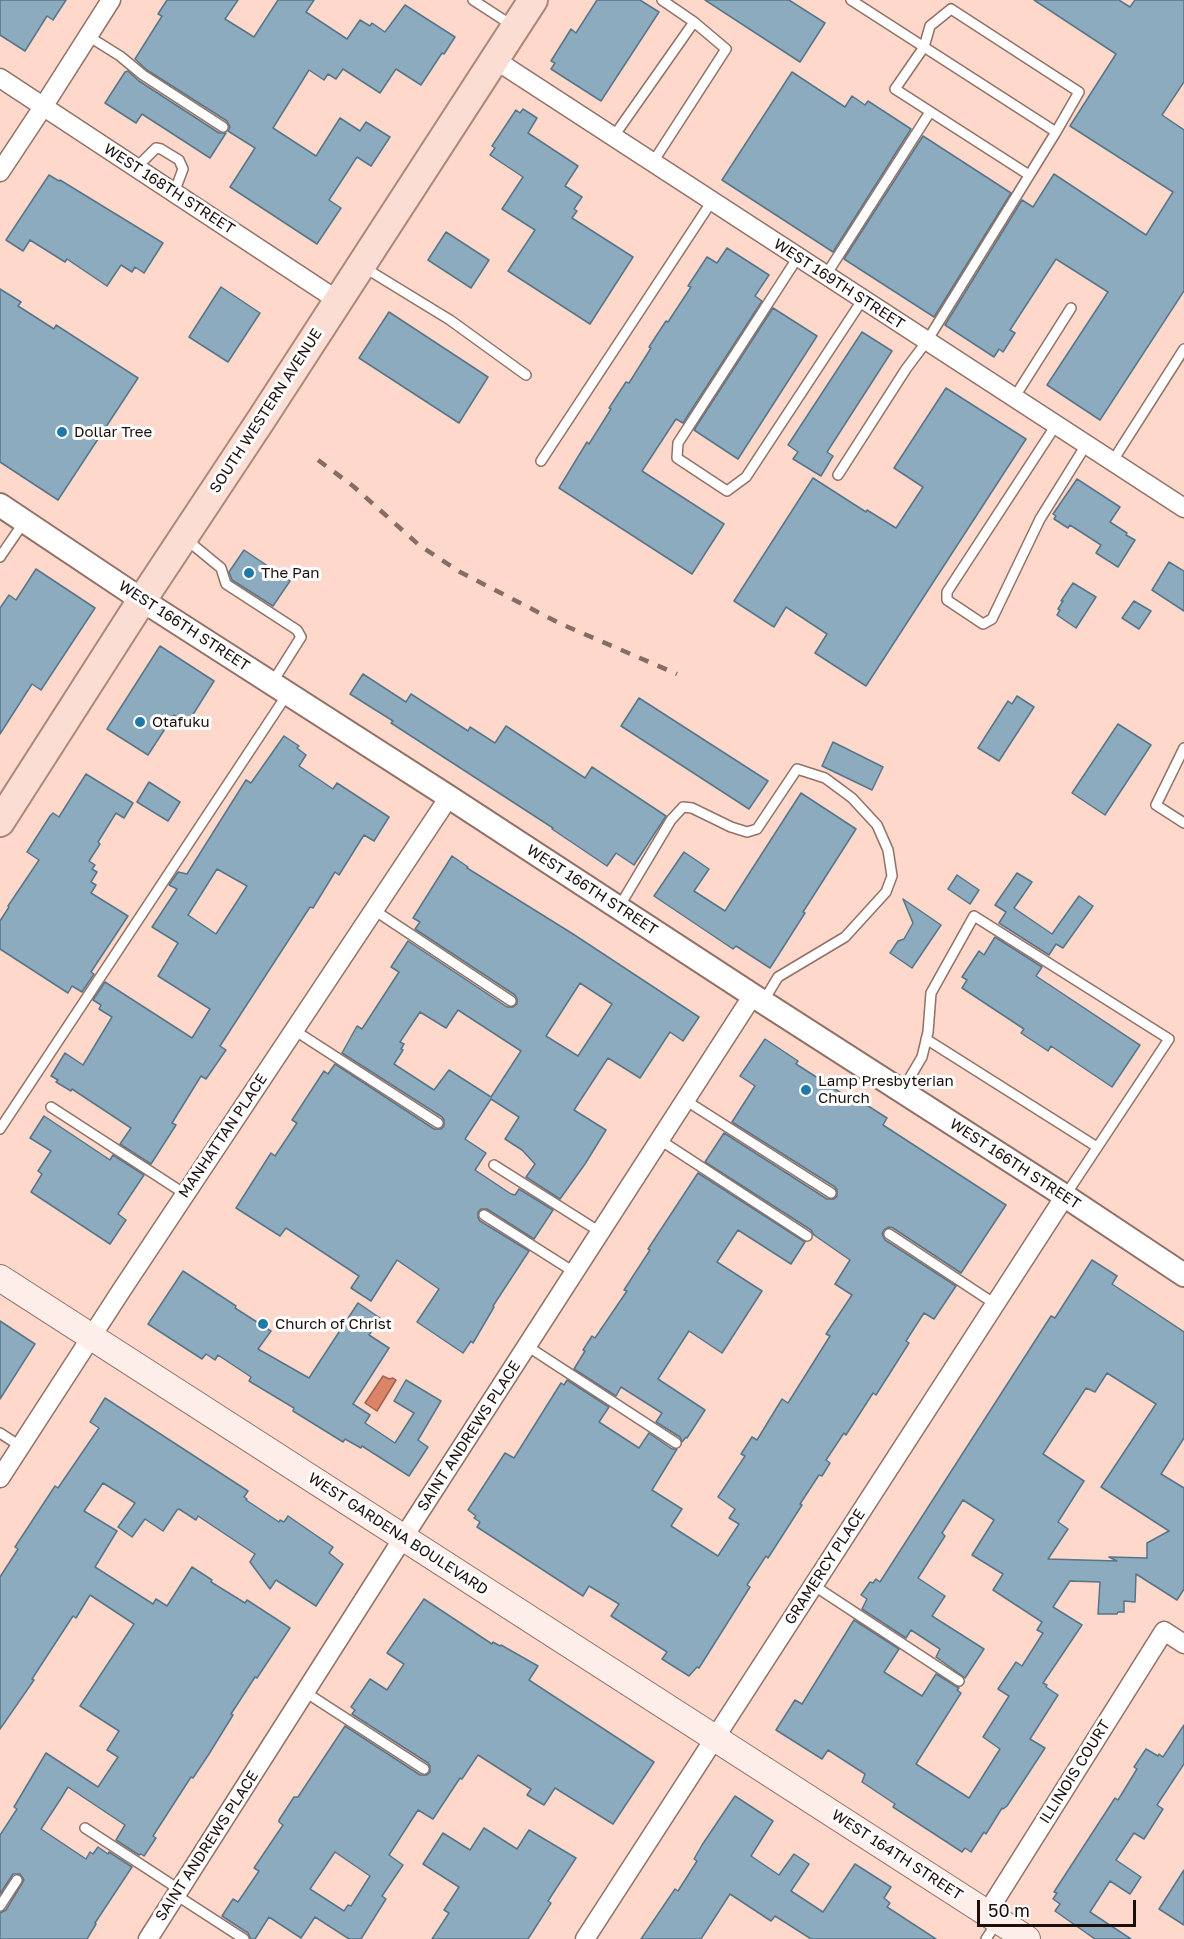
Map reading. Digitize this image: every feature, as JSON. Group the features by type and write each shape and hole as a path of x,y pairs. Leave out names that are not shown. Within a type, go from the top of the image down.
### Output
{"main road":[{"name":"SOUTH WESTERN AVENUE","path":"4,808 261,420 533,0"},
{"name":"WEST GARDENA BOULEVARD","path":"0,1278 796,1790"},
{"name":"WEST 164TH STREET","path":"796,1790 990,1924 1027,1939"}],"street":[{"path":"0,171 111,0"},
{"name":"WEST 169TH STREET","path":"494,59 1112,462 1182,504"},
{"name":"WEST 168TH STREET","path":"0,78 337,300"},
{"name":"WEST 166TH STREET","path":"0,505 142,600 1184,1275"},
{"name":"MANHATTAN PLACE","path":"0,1478 185,1194 449,797"},
{"name":"SAINT ANDREWS PLACE","path":"148,1939 685,1100 758,999"},
{"name":"GRAMERCY PLACE","path":"585,1939 1065,1196"},
{"name":"ILLINOIS COURT","path":"990,1924 1164,1631 1184,1644"}],"lane":[{"path":"473,0 515,27"},
{"path":"653,162 726,49 694,22 662,0"},
{"path":"851,0 1056,132"},
{"path":"838,475 906,369 927,341 1056,132 1079,92 951,9 930,26 924,47 895,88 1029,175"},
{"path":"614,136 694,22"},
{"path":"88,36 224,128"},
{"path":"826,275 930,112"},
{"path":"136,168 156,148 179,160 183,169 174,193"},
{"path":"542,461 712,201"},
{"path":"798,257 678,443 677,458 727,491 746,477 863,299"},
{"path":"360,266 450,320 526,375"},
{"path":"1014,398 1071,308"},
{"path":"1112,462 1184,350"},
{"path":"1056,425 946,592 946,600 984,624 992,620 1040,519 1086,445"},
{"path":"0,557 24,521"},
{"path":"0,1129 280,688 301,637 297,630 226,584 220,568 184,537"},
{"path":"1184,748 1156,805 1184,823"},
{"path":"618,908 671,820 683,807 692,807 731,827 747,832 757,829 797,769 825,778 852,798 877,825 888,850 891,876 886,891 845,937 778,977 758,999"},
{"path":"374,910 511,1001"},
{"path":"902,1091 922,1057 931,993 974,916 1169,1039 1065,1196"},
{"path":"294,1030 438,1123"},
{"path":"926,1039 1097,1148"},
{"path":"685,1100 831,1193"},
{"path":"51,1107 185,1194"},
{"path":"660,1140 807,1236"},
{"path":"494,1165 600,1232"},
{"path":"484,1215 574,1272"},
{"path":"889,1234 995,1304"},
{"path":"527,1346 676,1443"},
{"path":"0,1433 20,1446"},
{"path":"813,1585 959,1681"},
{"path":"305,1692 424,1769"},
{"path":"85,1828 244,1939"},
{"path":"0,1906 17,1880"}],"shaded area":[{"path":"383,1376 396,1380 377,1411 365,1403"}],"building":[{"path":"0,0 66,0 53,20 47,16 25,51 0,35"},
{"path":"167,0 238,0 225,19 254,37 278,0 314,0 306,12 347,39 360,20 370,26 372,23 385,32 405,5 455,37 421,85 396,69 380,93 343,69 336,79 328,74 324,80 309,70 273,128 316,156 340,118 360,131 366,122 390,137 371,166 357,157 329,200 341,208 317,244 230,187 255,148 228,131 230,127 227,121 147,70 135,59 162,16 158,14"},
{"path":"597,0 640,0 659,12 601,101 551,69 555,63 551,61 571,29 576,33"},
{"path":"705,0 789,0 825,23 800,62"},
{"path":"1034,0 1119,0 1130,7 1135,0 1184,0 1184,82 1162,115 1184,130 1184,291 1100,420 1047,385 1108,292 1056,259 1010,330 1015,333 1003,352 999,349 994,357 945,325 1022,200 1033,207 1054,174 1146,235 1173,192 1070,126 1116,54"},
{"path":"128,71 139,81 219,133 226,133 210,158 142,114 136,123 105,103 125,72"},
{"path":"792,72 845,107 852,96 865,105 868,101 911,129 833,252 722,180"},
{"path":"523,109 537,118 528,133 578,166 565,186 582,197 574,209 577,211 572,218 633,257 590,324 508,271 535,230 502,209 523,177 490,155 495,148 492,146 516,110 520,113"},
{"path":"923,136 1011,193 934,317 844,259"},
{"path":"49,175 163,243 144,273 135,267 132,272 121,265 107,286 67,259 65,262 30,240 23,251 6,240"},
{"path":"446,232 489,260 471,288 428,260"},
{"path":"727,248 769,275 755,296 762,301 683,423 676,419 642,471 724,524 692,574 559,488 587,442 589,444 626,382 629,383 666,321 668,322 691,287 688,286 707,257 717,263"},
{"path":"221,287 260,313 228,362 189,337"},
{"path":"0,289 21,302 18,306 54,329 56,325 138,378 58,500 0,462"},
{"path":"773,308 817,336 738,459 694,430"},
{"path":"389,312 488,377 459,423 359,358"},
{"path":"862,332 892,351 827,452 833,456 821,476 793,459 798,452 788,445"},
{"path":"946,388 1026,439 866,686 815,653 827,634 786,607 774,627 734,601 813,478 896,528 923,487 894,468"},
{"path":"1077,479 1120,507 1110,522 1135,540 1118,567 1096,553 1101,545 1070,525 1068,528 1054,519 1056,516 1053,514"},
{"path":"244,550 290,581 273,606 232,580 229,572"},
{"path":"1169,562 1184,571 1184,611 1152,590"},
{"path":"36,569 95,608 41,690 32,684 0,734 0,608 9,595 16,600"},
{"path":"1073,583 1096,597 1076,628 1057,615 1063,601 1061,601"},
{"path":"1134,601 1151,611 1139,629 1122,618"},
{"path":"160,646 214,681 187,724 174,715 148,755 107,729"},
{"path":"363,674 406,702 411,694 468,731 470,727 495,743 506,726 585,778 592,767 666,816 634,865 616,853 607,866 350,694"},
{"path":"1017,696 1034,707 999,761 978,748 1008,701 1012,704"},
{"path":"639,698 768,781 749,809 621,726"},
{"path":"1118,724 1151,745 1105,815 1072,793"},
{"path":"284,736 299,746 297,748 306,755 299,766 333,789 337,783 389,817 374,841 364,835 339,875 335,872 313,908 310,907 220,1046 226,1050 206,1079 201,1076 172,1123 176,1125 151,1164 120,1144 131,1128 72,1089 71,1091 56,1082 58,1080 51,1076 65,1053 83,1065 112,1017 99,1009 101,1005 93,1000 105,982 192,1038 210,1009 158,976 178,943 152,927 177,889 169,885 178,872 187,874 246,780 251,783","holes":["217,869 247,886 216,934 188,915"]},
{"path":"833,742 883,767 872,790 822,766"},
{"path":"86,774 133,803 124,818 116,813 89,861 95,865 92,869 97,872 91,882 96,885 91,893 128,916 91,972 94,974 82,992 72,986 68,993 0,949 0,921 39,860 27,852 50,816 53,813 59,817"},
{"path":"149,782 180,802 168,821 137,802"},
{"path":"801,793 856,829 770,968 736,946 733,949 654,896 684,852 709,869 694,891 725,911"},
{"path":"452,856 467,868 699,1017 683,1041 670,1032 640,1078 608,1058 574,1110 606,1130 560,1199 526,1177 535,1164 522,1150 505,1139 519,1117 491,1099 465,1139 486,1153 475,1170 511,1194 515,1195 519,1189 553,1210 534,1239 487,1209 481,1209 478,1212 480,1221 529,1251 493,1306 473,1343 471,1341 463,1353 417,1322 439,1289 397,1260 371,1301 351,1288 359,1276 286,1228 280,1236 236,1208 271,1153 275,1156 297,1123 292,1120 324,1071 328,1074 335,1064 434,1129 441,1129 444,1126 442,1117 342,1053 357,1026 362,1029 399,972 391,967 408,941 507,1007 517,1004 517,999 515,995 415,929 420,922 413,918","holes":["580,983 612,1004 578,1056 546,1036","458,1010 521,1051 491,1097 449,1070 434,1090 394,1064 403,1050 401,1049 404,1044 400,1042 420,1012 446,1028"]},
{"path":"1017,873 1032,882 1014,908 1052,934 1079,896 1093,906 1063,948 1056,944 1049,955 999,923 1006,912 995,905"},
{"path":"957,875 979,890 970,904 948,889"},
{"path":"903,899 941,925 912,968 890,953 898,941 904,939 913,923"},
{"path":"995,937 1042,967 1036,976 1140,1045 1112,1087 1051,1046 1048,1051 1021,1033 1024,1029 962,988 967,980 962,977 979,951 984,955"},
{"path":"765,1039 798,1061 796,1064 852,1100 854,1097 887,1118 883,1125 1006,1205 961,1273 893,1228 889,1227 884,1230 882,1234 885,1240 956,1286 934,1319 924,1313 906,1341 909,1343 876,1395 873,1393 846,1435 844,1433 826,1460 830,1463 822,1476 819,1475 768,1558 766,1556 747,1585 750,1587 699,1668 697,1667 689,1676 662,1659 667,1652 611,1616 619,1604 589,1586 583,1596 477,1527 480,1522 468,1510 505,1453 514,1458 561,1383 564,1385 567,1380 609,1407 599,1422 639,1448 649,1433 672,1449 677,1449 652,1490 682,1509 671,1526 718,1556 739,1524 729,1518 735,1509 718,1497 745,1456 741,1454 752,1437 757,1440 782,1399 788,1403 830,1336 826,1334 852,1295 835,1284 850,1260 814,1235 811,1230 705,1162 724,1133 827,1199 834,1199 837,1196 835,1187 732,1122 755,1086 740,1076"},
{"path":"44,1116 110,1160 113,1155 144,1175 118,1214 126,1220 110,1244 31,1192 42,1174 38,1171 51,1151 30,1138"},
{"path":"698,1173 805,1242 791,1264 738,1230 717,1262 762,1291 722,1353 689,1331 658,1379 705,1410 682,1442 680,1437 656,1422 662,1413 621,1387 616,1396 574,1369 592,1336 595,1338 627,1291 624,1290 650,1250 648,1249"},
{"path":"1092,1260 1117,1276 1112,1284 1184,1332 1184,1438 1161,1474 1184,1488 1184,1589 1177,1600 1136,1574 1135,1602 1124,1601 1124,1612 1098,1614 1100,1582 1070,1581 1053,1607 1082,1625 1043,1683 1058,1695 1030,1739 1045,1748 986,1834 984,1832 971,1852 965,1848 962,1852 893,1807 895,1804 862,1782 865,1774 828,1750 822,1759 776,1730 795,1700 802,1704 854,1620 899,1649 884,1672 922,1696 936,1674 959,1688 957,1690 961,1693 916,1764 969,1798 1000,1749 983,1737 1009,1696 998,1689 1016,1662 1022,1666 1043,1633 1037,1630 1042,1622 993,1590 1003,1574 972,1555 994,1520 963,1500 942,1533 945,1536 918,1578 945,1596 932,1616 984,1649 965,1678 936,1657 940,1649 911,1630 906,1638 862,1609 867,1599 861,1595 870,1582 873,1583 876,1579 880,1582 1051,1316 1055,1318","holes":["1107,1373 1156,1404 1101,1487 1169,1531 1147,1543 1147,1558 1109,1557 1117,1561 1048,1559 1068,1529 1058,1522 1084,1481 1043,1454 1086,1388 1095,1392"]},
{"path":"183,1271 271,1331 258,1349 309,1378 358,1303 380,1318 369,1335 389,1348 353,1404 370,1415 365,1423 395,1443 414,1413 394,1401 406,1380 441,1401 418,1440 428,1447 409,1476 362,1446 361,1448 345,1439 343,1442 293,1411 294,1408 249,1381 251,1377 218,1355 215,1360 206,1354 202,1359 148,1324"},
{"path":"0,1321 35,1344 0,1399"},
{"path":"105,1398 248,1491 244,1497 246,1500 279,1522 280,1520 284,1522 288,1516 333,1547 329,1553 343,1564 316,1606 276,1580 270,1589 250,1562 255,1554 198,1516 196,1520 179,1509 163,1531 145,1519 132,1537 118,1527 135,1503 103,1483 84,1511 117,1531 95,1567 153,1604 156,1599 167,1606 192,1567 212,1580 211,1582 245,1603 247,1600 290,1628 231,1714 233,1715 209,1754 193,1778 191,1777 153,1836 156,1838 144,1856 116,1840 125,1825 68,1787 41,1829 86,1859 90,1852 93,1854 98,1847 132,1867 87,1939 0,1939 0,1913 6,1910 24,1880 20,1874 13,1874 0,1894 0,1835 17,1809 14,1807 46,1753 98,1787 118,1757 107,1750 119,1731 80,1706 134,1624 90,1595 76,1618 73,1616 32,1679 34,1680 0,1729 0,1577 18,1549 15,1547 55,1486 58,1488 99,1428 90,1422"},
{"path":"424,1599 492,1644 493,1642 501,1645 538,1666 529,1680 654,1762 613,1824 555,1788 544,1805 527,1795 531,1789 478,1755 433,1819 418,1810 389,1855 403,1865 382,1896 386,1899 361,1939 349,1939 315,1917 301,1938 269,1917 255,1939 251,1939 248,1933 222,1916 233,1899 238,1902 259,1871 254,1868 283,1825 279,1820 294,1797 298,1797 345,1726 420,1775 427,1775 430,1772 428,1763 352,1714 355,1710 351,1707 370,1679 387,1690 404,1664 387,1653","holes":["335,1852 370,1876 351,1906 348,1905 344,1911 310,1889"]},
{"path":"1184,1725 1184,1764 1157,1805 1163,1809 1144,1839 1134,1833 1116,1860 1141,1877 1130,1894 1110,1881 1090,1912 1131,1939 1095,1939 1055,1911 1060,1904 1053,1899 1057,1893 1054,1892 1115,1798 1118,1800 1137,1769 1134,1767 1146,1749 1163,1757"},
{"path":"735,1796 773,1821 751,1856 779,1875 794,1854 809,1864 791,1891 823,1912 855,1864 891,1887 884,1898 890,1903 887,1907 936,1939 811,1939 775,1916 771,1921 730,1894 701,1939 641,1939 675,1889 678,1891 697,1861 694,1859 702,1845"},
{"path":"484,1828 517,1849 529,1830 576,1858 548,1901 551,1903 528,1939 432,1939 449,1913 444,1910 459,1887 423,1864 443,1833 470,1850"},
{"path":"1184,1870 1184,1925 1159,1909"}],"railway":[{"path":"318,460 353,486 419,545 460,572 561,624 677,674"}],"place":[{"name":"Dollar Tree","path":"62,432"},
{"name":"The Pan","path":"249,573"},
{"name":"Otafuku","path":"140,722"},
{"name":"Lamp Presbyterian Church","path":"806,1090"},
{"name":"Church of Christ","path":"263,1324"}]}
